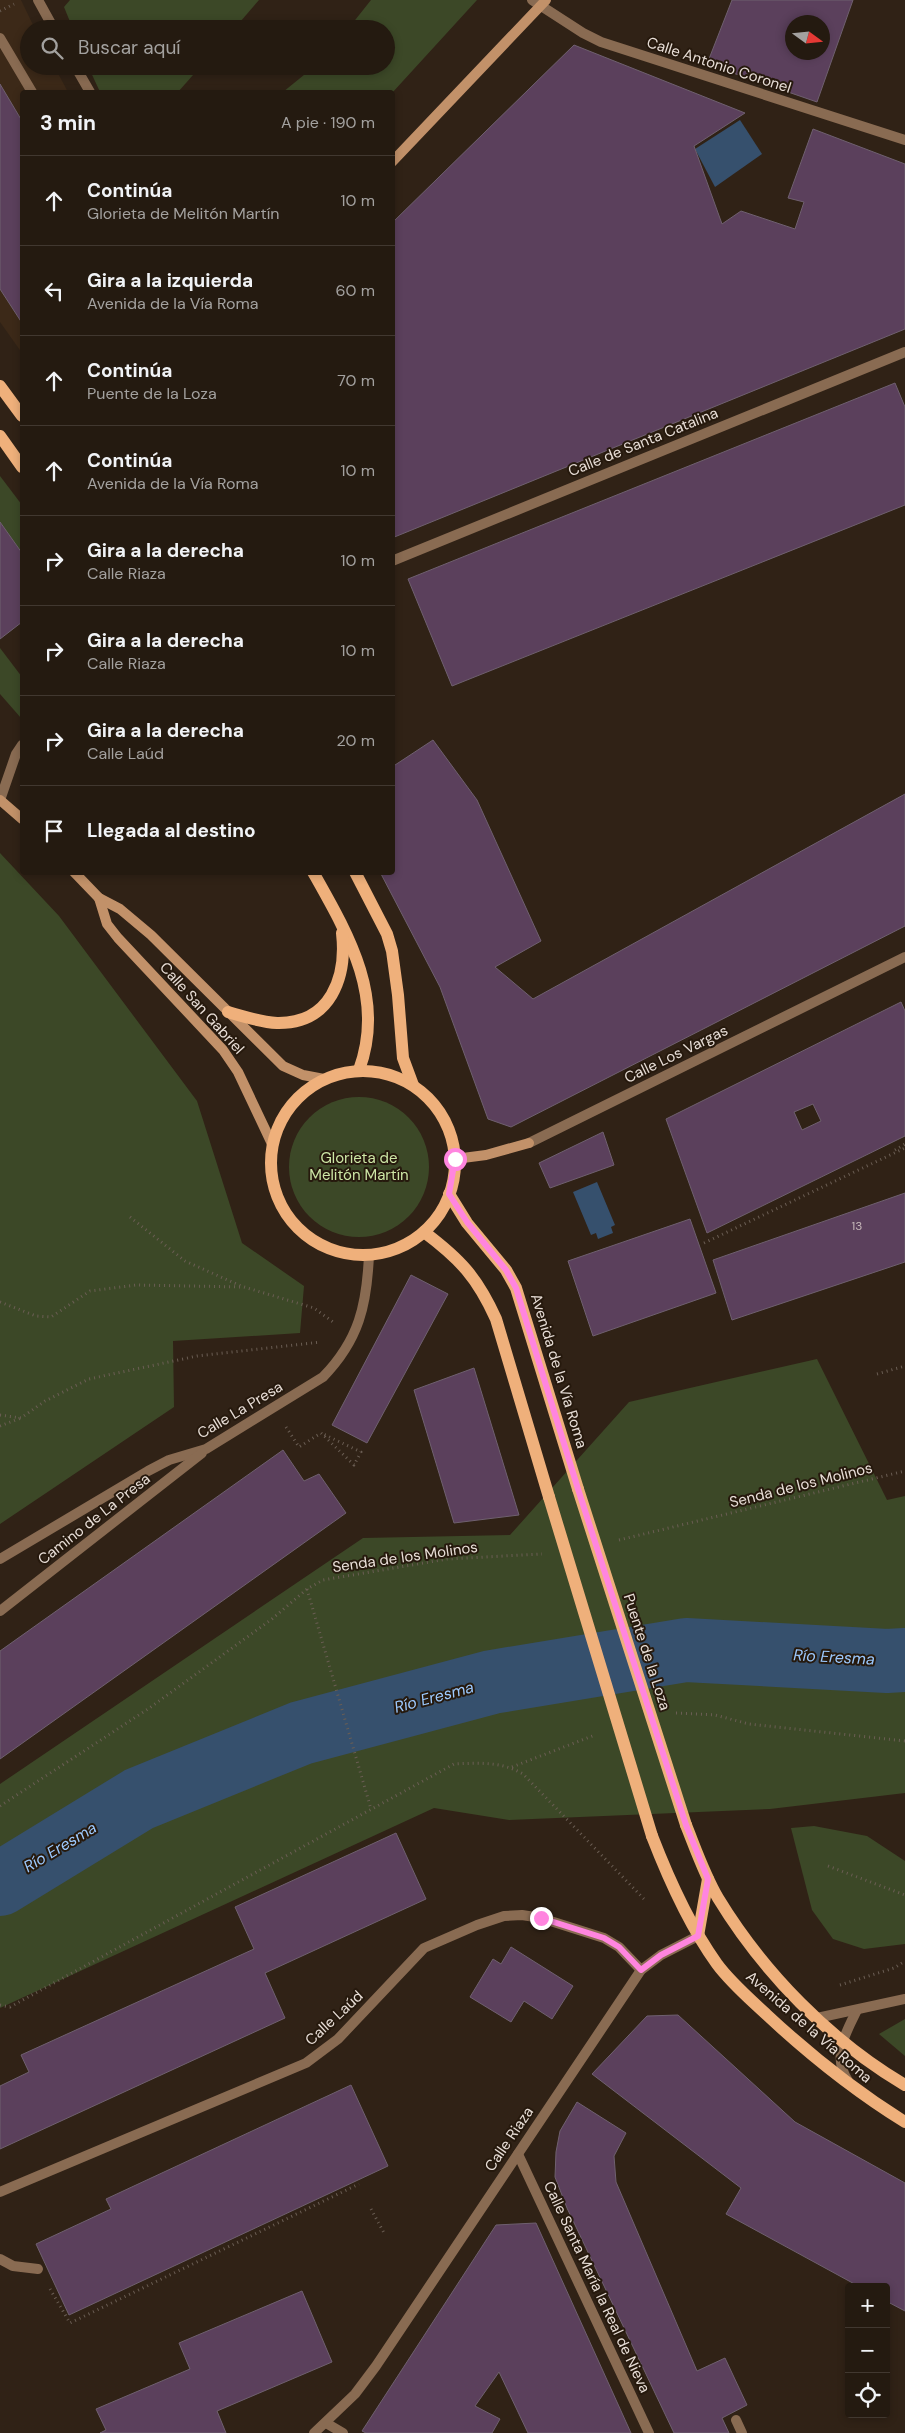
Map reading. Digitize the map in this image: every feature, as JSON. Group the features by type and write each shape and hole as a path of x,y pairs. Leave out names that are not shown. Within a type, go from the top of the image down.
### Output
{"main road":[{"path":"395,159 540,2"},
{"path":"0,386 20,413"},
{"path":"0,436 20,464"},
{"path":"0,800 20,817"},
{"name":"Calle San Gabriel","path":"77,875 99,898 135,921 283,1066 303,1076 324,1079"},
{"path":"315,875 357,957 366,997 368,1037 359,1070"},
{"path":"357,875 387,934 392,951 403,1058 413,1086"},
{"name":"Calle San Gabriel","path":"99,898 102,911 118,938 213,1039 232,1063 273,1146"},
{"path":"228,1012 257,1020 287,1023 308,1016 322,1006 329,1000 338,983 343,966 341,923"},
{"path":"359,1070 379,1072 413,1086 436,1107 446,1123 455,1159 449,1194 441,1210 424,1232 399,1247 369,1254 334,1250 317,1243 302,1232 289,1217 273,1183 271,1165 273,1146 278,1128 286,1111 299,1097 324,1079 340,1073 359,1070"},
{"name":"Calle Los Vargas","path":"455,1159 486,1155 529,1143"},
{"name":"Avenida de la Vía Roma","path":"449,1194 467,1222 506,1270 516,1288 578,1489"},
{"name":"Avenida de la Vía Roma","path":"424,1232 459,1259 485,1295 496,1319 652,1836 668,1878 698,1936 717,1965 740,1990 796,2041 850,2085 905,2122"},
{"name":"Puente de la Loza","path":"578,1489 686,1825"},
{"name":"Avenida de la Vía Roma","path":"686,1825 708,1879 731,1918 769,1969 816,2018 885,2073 905,2085"},
{"path":"698,1936 708,1879"}],"street":[{"path":"38,0 49,20"},
{"name":"Calle Antonio Coronel","path":"540,2 583,33 601,42 904,137"},
{"path":"0,38 20,72"},
{"path":"22,75 31,90"},
{"path":"80,75 89,90"},
{"name":"Calle de Santa Catalina","path":"395,560 905,352"},
{"path":"0,800 16,754 20,748"},
{"name":"Calle Los Vargas","path":"529,1143 904,960"},
{"name":"Calle La Presa","path":"0,1559 148,1470 169,1460 206,1449 317,1381 338,1361 350,1343 361,1317 368,1280 369,1254"},
{"name":"Camino de La Presa","path":"0,1611 206,1449"},
{"name":"Calle Laúd","path":"0,2192 306,2063 338,2039 424,1948 478,1925 504,1916 522,1915 541,1918 604,1938 619,1947 641,1970"},
{"name":"Calle Riaza","path":"314,2433 355,2394 376,2366 641,1970 661,1955 698,1936"},
{"path":"816,2018 905,1999"},
{"path":"850,2085 842,2073 839,2058 842,2039 857,2010"},
{"name":"Calle Santa María la Real de Nieva","path":"518,2154 648,2433"},
{"path":"0,2259 13,2266 38,2269"},
{"path":"736,2420 742,2433"},
{"path":"326,2423 343,2433"}],"path":[{"path":"0,11 13,3"},
{"path":"704,1243 905,1146"},
{"path":"130,1218 185,1260 244,1287 314,1308 338,1326"},
{"path":"0,1302 36,1316 51,1317 90,1291 136,1285 244,1287"},
{"path":"0,1426 21,1418 46,1401 89,1379 197,1356 326,1342"},
{"path":"877,1374 905,1366"},
{"path":"0,1415 21,1418"},
{"path":"285,1426 299,1447 321,1433"},
{"path":"321,1433 361,1452 354,1465 334,1446 321,1433"},
{"name":"Senda de los Molinos","path":"610,1542 905,1471"},
{"name":"Senda de los Molinos","path":"0,1806 148,1709 323,1580 402,1565 486,1556 543,1554"},
{"path":"308,1591 371,1808"},
{"path":"672,1714 680,1712 715,1715 749,1724 905,1741"},
{"path":"512,1767 564,1745 600,1733"},
{"path":"0,2005 10,2006 454,1764 491,1763 512,1767 523,1774 644,1899"},
{"path":"828,1866 905,1895"},
{"path":"840,1985 894,1968 905,1961"},
{"path":"38,2269 70,2323 359,2184"},
{"path":"371,2208 384,2233"}],"shaded area":[{"path":"0,0 21,0 31,20 20,20 20,75 59,75 67,90 20,90 20,350 0,322"}],"green space":[{"path":"70,0 259,0 242,20 69,20 64,7"},
{"path":"371,0 477,0 395,90 285,90 304,75 395,75 395,20 355,20"},
{"path":"92,75 193,75 180,90 99,90"},
{"path":"0,476 20,502 20,550 0,522"},
{"path":"0,648 20,674 20,717 0,694"},
{"path":"0,853 59,916 197,1101 242,1243 304,1286 300,1333 173,1341 174,1407 0,1524"},
{"name":"Glorieta de Melitón Martín","path":"359,1097 373,1098 386,1102 398,1108 409,1117 418,1128 424,1140 428,1153 428,1181 424,1194 418,1206 409,1217 398,1226 386,1232 373,1236 359,1237 345,1236 332,1232 320,1226 309,1217 300,1206 294,1194 290,1181 289,1167 290,1153 294,1140 300,1128 309,1117 320,1108 332,1102 345,1098"},
{"path":"817,1359 887,1500 905,1496 905,1793 770,1809 509,1820 434,1808 0,2008 0,1784 363,1538 510,1535 629,1402"},
{"path":"814,1826 867,1836 905,1861 905,1944 864,1949 833,1939 812,1910 791,1828"},
{"path":"905,2019 905,2056 879,2034"}],"water":[{"path":"740,120 762,154 715,187 695,149"},
{"path":"597,1182 615,1225 611,1227 613,1233 598,1239 596,1233 591,1235 573,1192"}],"building":[{"path":"732,0 853,0 817,102 707,64"},
{"path":"574,45 745,113 694,146 722,224 741,211 795,229 804,202 788,198 813,129 905,164 905,329 395,537 395,220"},
{"path":"0,84 20,118 20,320 0,289"},
{"path":"895,383 905,407 905,505 452,686 408,579"},
{"path":"0,522 20,550 20,624 0,639"},
{"path":"433,740 477,800 541,941 495,967 533,999 905,794 905,926 511,1127 488,1119 440,987 382,875 395,875 395,765"},
{"path":"901,1002 905,1011 905,1136 707,1233 666,1119","holes":["813,1104 821,1121 802,1130 794,1112"]},
{"path":"603,1132 614,1165 550,1188 539,1163"},
{"path":"905,1193 905,1262 732,1320 713,1260"},
{"path":"690,1219 716,1293 593,1336 568,1261"},
{"path":"411,1275 448,1294 367,1443 332,1425"},
{"path":"474,1368 519,1515 454,1523 414,1390"},
{"path":"283,1450 304,1481 319,1474 346,1513 0,1759 0,1651"},
{"path":"396,1833 426,1899 265,1973 285,2018 0,2149 0,2086 29,2072 21,2055 254,1949 235,1907"},
{"path":"511,1947 573,1986 552,2019 524,2001 511,2022 470,1997 493,1959 501,1964"},
{"path":"678,2015 795,2122 905,2183 905,2311 890,2303 890,2283 853,2283 726,2214 741,2188 592,2074 647,2016"},
{"path":"351,2085 388,2166 69,2315 36,2244 111,2209 106,2199"},
{"path":"577,2102 626,2133 614,2156 616,2182 697,2371 725,2358 747,2405 722,2418 729,2433 674,2433 567,2208 555,2177 556,2152 560,2131"},
{"path":"536,2223 631,2433 528,2433 499,2372 475,2406 500,2419 492,2433 366,2433 362,2431 496,2225"},
{"path":"302,2291 332,2362 217,2411 226,2433 100,2433 106,2430 96,2409 190,2369 179,2343"}],"waterway":[{"name":"Río Eresma","path":"0,1884 139,1799 301,1733 492,1682 686,1650 887,1661 905,1660"}],"route":[{"path":"455,1159 449,1194 467,1222 512,1279 526,1313 578,1489 686,1825 708,1879 698,1936 661,1955 641,1970 619,1947 604,1938 541,1918"}]}
